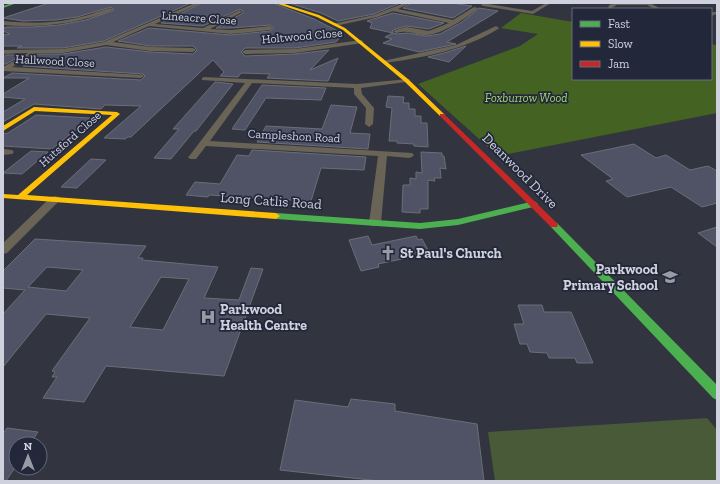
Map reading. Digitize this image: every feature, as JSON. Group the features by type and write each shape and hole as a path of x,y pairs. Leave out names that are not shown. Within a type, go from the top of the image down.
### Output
{"street":[{"path":"3,6 15,3"},
{"path":"3,52 71,50 106,43 199,3"},
{"name":"Deanwood Drive","path":"277,3 310,13 344,28 386,61 460,130 534,204 717,394"},
{"path":"335,24 375,16 408,3"},
{"path":"486,3 483,5 533,13 549,3"},
{"path":"610,8 611,6 616,4 647,3 657,8"},
{"path":"396,31 404,28 429,34 454,22 476,8"},
{"path":"3,23 35,26 61,24 84,19 111,9"},
{"path":"392,10 454,22"},
{"path":"203,30 240,11"},
{"name":"Lineacre Close","path":"149,25 235,32 270,28"},
{"path":"386,61 439,51 482,37 496,28"},
{"name":"Holtwood Close","path":"245,52 294,51 361,42"},
{"path":"106,43 144,48 193,50"},
{"name":"Hallwood Close","path":"36,51 4,69 141,76"},
{"path":"204,79 357,86 406,80"},
{"path":"193,157 250,81"},
{"path":"357,86 358,94 370,108 369,124"},
{"name":"Hutsford Close","path":"3,129 34,109 117,114 20,197"},
{"name":"Campleshon Road","path":"204,143 409,155"},
{"path":"376,223 383,154"},
{"name":"Long Catlis Road","path":"3,196 432,226 458,222 534,204"},
{"path":"3,250 56,200"}],"green space":[{"name":"Foxburrow Wood","path":"521,13 572,22 572,80 712,80 712,44 717,45 717,113 498,156 418,84 520,46 538,34 501,28"},
{"path":"707,418 717,430 717,481 495,481 488,432"}],"building":[{"path":"49,3 191,3 104,41 63,48 17,48 22,46 3,46 3,35 10,34 3,31 3,28 59,25 86,20 114,10 111,7 77,17 55,20 23,21 3,18"},
{"path":"202,3 273,3 314,19 340,32 343,34 336,42 295,48 245,48 241,52 245,56 295,54 329,50 310,70 338,58 328,81 267,78 270,74 241,73 238,77 220,76 224,72 213,60 131,137 125,139 104,138 141,106 105,105 101,109 34,104 3,122 3,112 25,99 3,97 3,94 29,78 3,78 12,73 141,80 145,76 143,74 23,66 26,64 20,64 37,54 63,54 106,47 151,52 193,54 197,50 193,46 151,46 118,41 149,28 231,35 270,31 274,28 270,25 216,28 243,13 240,9 203,26 161,23"},
{"path":"289,3 400,3 374,14 338,21 321,13"},
{"path":"411,3 451,3 472,6 453,18 403,8"},
{"path":"479,8 498,11 447,42 456,44 419,52 383,43 392,39 385,37 393,33 408,33 426,36 440,34 462,22"},
{"path":"393,13 444,23 429,29 406,26 393,30 393,33 370,28 372,23 367,21"},
{"path":"466,46 449,62 428,57 444,53"},
{"path":"6,55 22,55 6,64 3,64 3,57"},
{"path":"215,82 233,84 196,131 194,131 171,159 154,158 179,129 173,129"},
{"path":"262,85 326,88 321,100 266,98 245,130 232,129"},
{"path":"388,96 404,97 403,103 409,103 409,109 415,109 415,116 421,116 421,123 427,123 428,147 397,143 397,141 389,141 392,108 386,107"},
{"path":"331,105 357,107 350,133 370,134 368,149 257,142 266,126 322,129"},
{"path":"36,115 90,118 52,149 3,146 3,134 8,133"},
{"path":"634,144 656,158 666,155 690,170 708,166 717,171 717,203 702,207 671,187 627,197 606,181 613,179 581,155"},
{"path":"252,150 366,157 364,170 321,168 311,201 186,195 195,182 220,184 237,155 249,156"},
{"path":"31,151 48,152 22,174 3,173"},
{"path":"421,152 442,153 442,156 444,156 446,169 440,168 441,178 434,178 435,181 428,180 428,209 420,209 420,213 402,212 403,185 410,185 410,178 416,179 416,172 422,173"},
{"path":"91,159 106,160 77,188 61,187"},
{"path":"717,227 717,247 698,233"},
{"name":"St Paul's Church","path":"368,236 372,245 416,236 418,240 422,239 428,250 424,251 426,254 378,264 379,267 361,271 349,240"},
{"path":"35,239 146,246 138,258 143,258 142,260 218,267 204,298 239,300 251,268 263,269 224,376 106,366 84,402 43,398 57,377 52,377 55,372 52,371 90,318 46,314 3,367 3,314 25,290 3,288 3,271","holes":["47,267 83,270 66,291 28,287","161,277 189,279 163,330 130,327"]},
{"path":"518,305 542,305 544,312 571,312 593,363 577,363 575,358 549,358 547,353 530,352 527,344 520,344 514,324 524,324"},
{"path":"351,399 395,404 395,411 477,424 484,481 379,481 280,470 295,400 348,407"},
{"path":"7,428 38,432 35,436 8,436 8,476 9,476 6,481 3,481 3,434"}],"traffic: fast":[{"path":"3,7 15,3"},
{"path":"276,216 420,226 458,222 534,204"},
{"path":"554,225 717,394"}],"traffic: slow":[{"path":"277,3 318,16 344,29 406,80 442,115"},
{"path":"3,129 34,109 117,114 20,197"},
{"path":"3,196 276,216"}],"traffic: jam":[{"path":"442,115 554,225"}],"place":[{"name":"St Paul's Church","path":"388,253"},
{"name":"Parkwood Primary School","path":"670,277"},
{"name":"Parkwood Health Centre","path":"208,317"}]}
